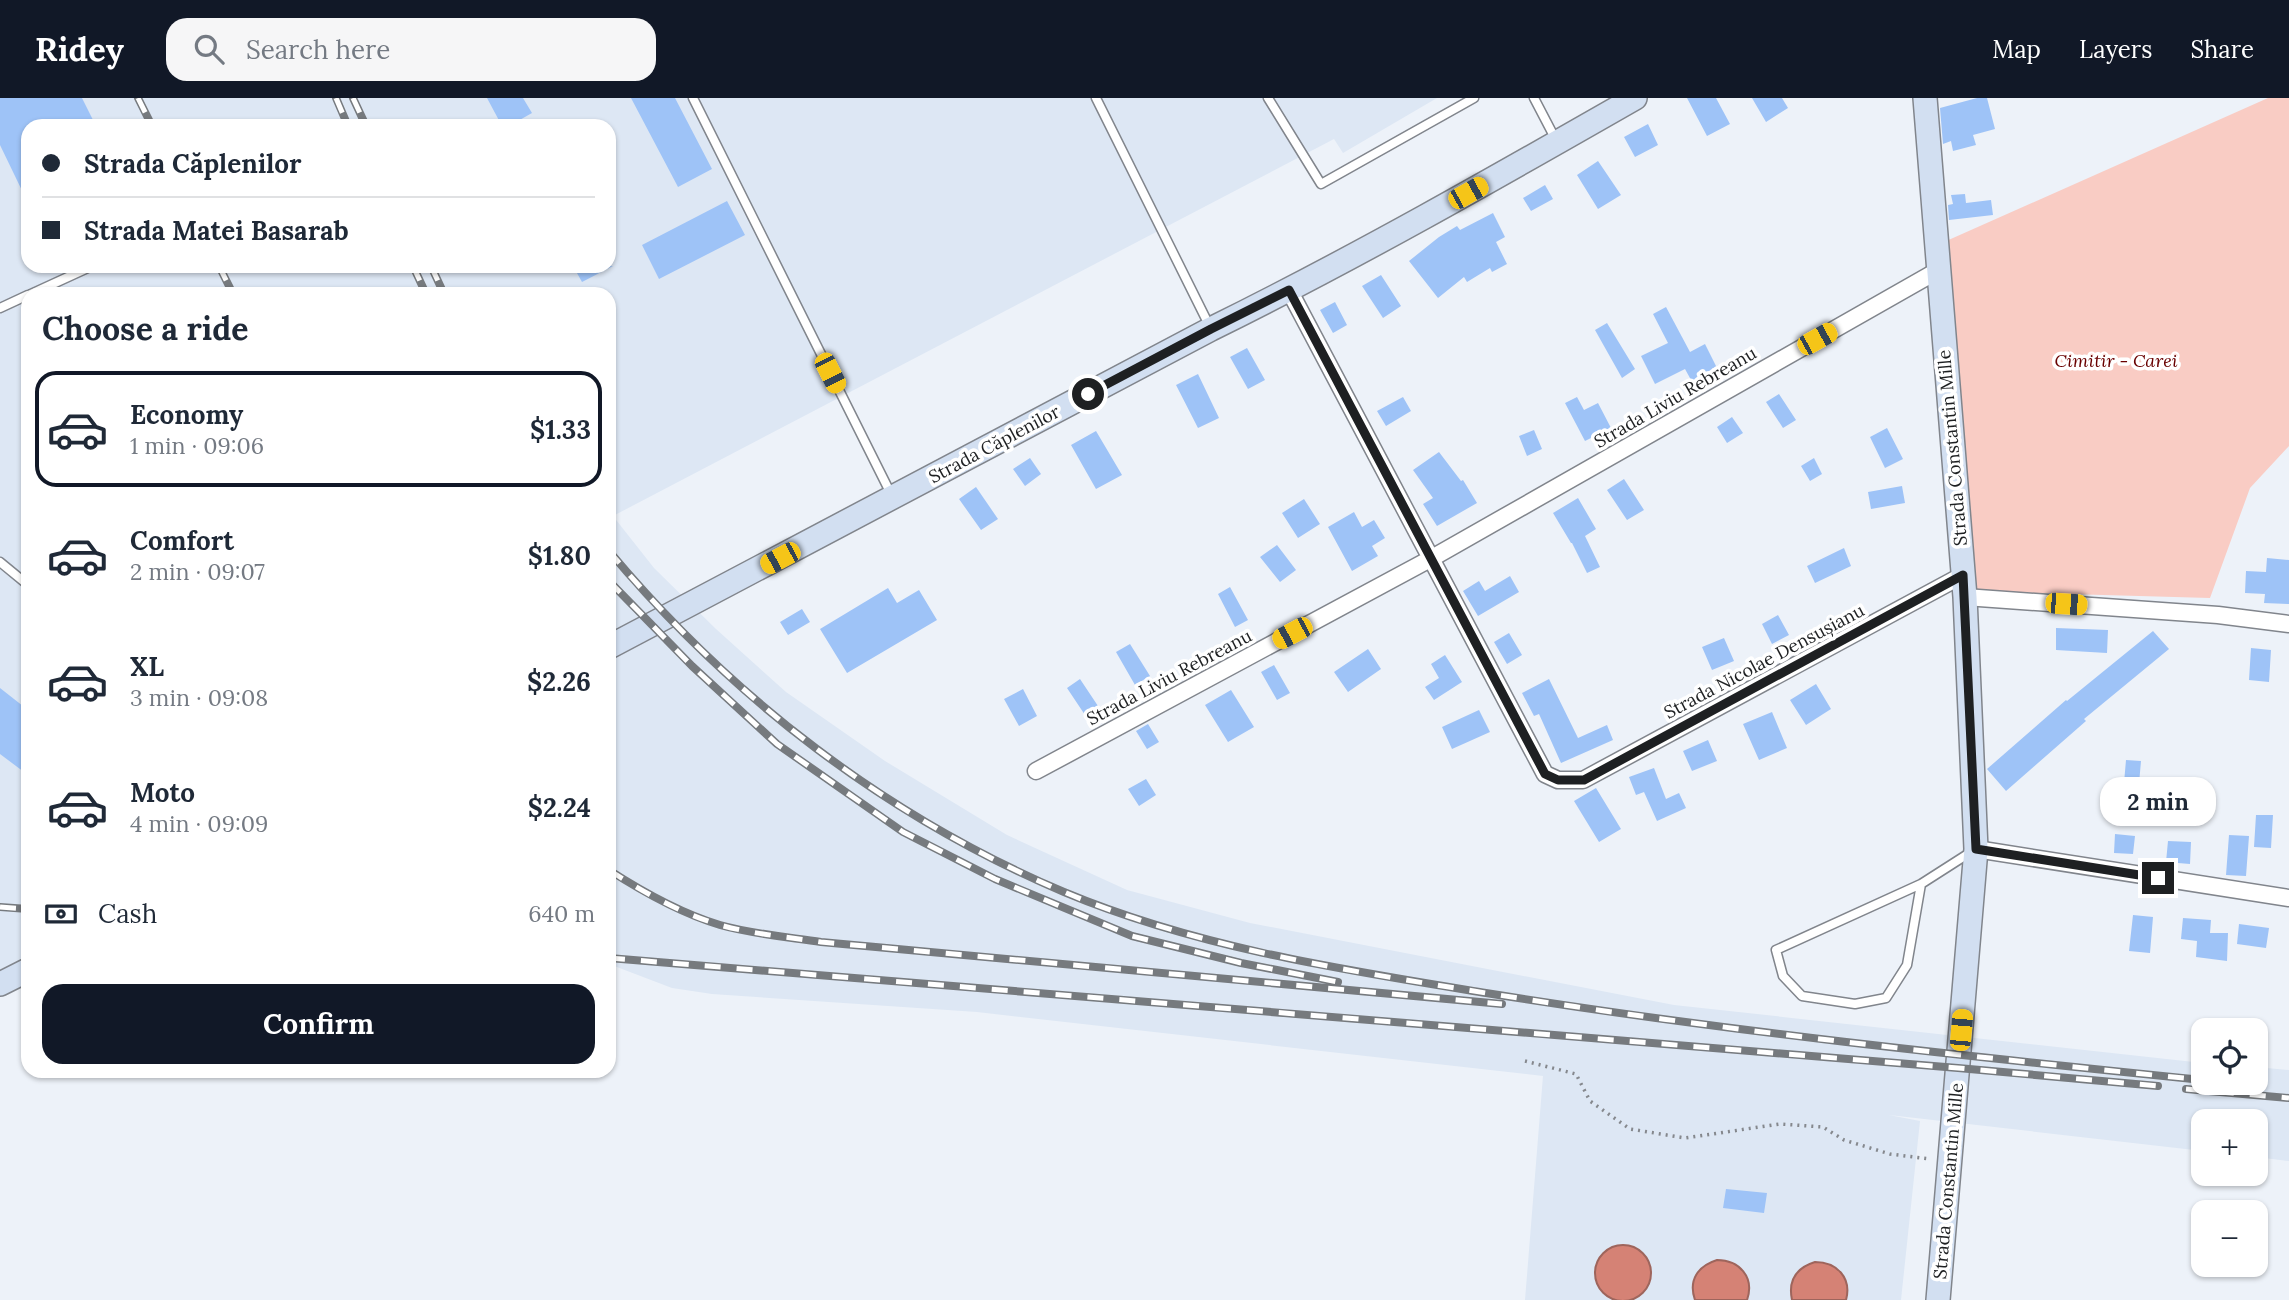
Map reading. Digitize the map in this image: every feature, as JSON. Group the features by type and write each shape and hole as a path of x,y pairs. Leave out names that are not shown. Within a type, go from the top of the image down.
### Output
{"street":[{"name":"Strada Căplenilor","path":"616,643 1289,290 1635,98"},
{"name":"Strada Constantin Mille","path":"1925,98 1964,586 1976,849 1938,1300"},
{"name":"Strada Liviu Rebreanu","path":"1036,771 1432,558 1937,271"},
{"path":"1289,290 1432,558"},
{"name":"Strada Nicolae Densușianu","path":"1432,558 1545,774 1558,780 1584,780 1964,586"},
{"path":"1964,586 2289,624"},
{"path":"1976,849 2289,898"},
{"path":"0,985 21,974"}],"lane":[{"path":"693,98 892,498"},
{"path":"1096,98 1211,329"},
{"path":"1268,98 1321,184 1471,99"},
{"path":"1534,98 1558,142"},
{"path":"47,287 77,273"},
{"path":"0,308 21,299"},
{"path":"0,562 21,579"},
{"path":"1921,884 1907,965 1886,998 1855,1004 1802,996 1783,976 1776,950 1921,884 1976,849"}],"path":[{"path":"1525,1061 1576,1074 1590,1101 1630,1129 1685,1138 1780,1124 1823,1127 1844,1140 1890,1154 1950,1161"}],"shaded area":[{"path":"0,98 1437,98 1343,153 1334,139 616,514 616,287 21,287 21,970 0,980"},
{"path":"616,520 654,568 786,692 885,761 1007,835 1127,890 1250,923 1674,1005 2191,1062 2191,1095 2268,1095 2268,1068 2289,1070 2289,1161 2268,1158 2268,1109 2191,1109 2191,1150 1889,1115 1920,1121 1901,1300 1525,1300 1543,1076 977,1012 712,994 672,988 616,967"},
{"path":"1617,1245 1629,1245 1639,1249 1647,1257 1651,1273 1647,1289 1639,1297 1629,1301 1617,1301 1607,1297 1599,1289 1595,1279 1595,1267 1599,1257 1607,1249"},
{"path":"1717,1260 1732,1263 1743,1271 1749,1284 1747,1300 1695,1300 1693,1286 1696,1275"},
{"path":"1815,1262 1830,1265 1841,1273 1847,1285 1846,1300 1792,1300 1791,1287 1795,1276"}],"green space":[{"name":"Cimitir - Carei","path":"2268,98 2289,98 2289,446 2250,488 2210,598 1958,591 1935,246"}],"building":[{"path":"0,98 82,98 92,119 21,119 21,188 0,145"},
{"path":"487,98 523,98 532,113 521,119 498,119"},
{"path":"631,98 675,98 712,169 678,187"},
{"path":"1687,98 1716,98 1730,124 1707,136"},
{"path":"1752,98 1782,98 1788,108 1766,122"},
{"path":"1987,98 1995,129 1973,135 1976,145 1953,151 1951,141 1943,144 1940,108"},
{"path":"1648,124 1658,145 1635,157 1624,137"},
{"path":"1598,161 1621,195 1598,209 1577,175"},
{"path":"1545,185 1553,199 1531,211 1523,198"},
{"path":"1965,194 1966,203 1991,200 1993,215 1949,220 1948,205 1953,204 1951,195"},
{"path":"727,201 745,235 659,279 642,245"},
{"path":"1493,213 1505,237 1496,242 1507,264 1492,272 1490,268 1467,282 1464,277 1438,298 1409,261 1457,226 1460,230"},
{"path":"577,273 599,273 582,282"},
{"path":"1381,275 1401,306 1383,318 1362,286"},
{"path":"1335,302 1347,325 1333,333 1320,310"},
{"path":"1666,307 1690,352 1705,344 1721,376 1696,389 1685,369 1655,384 1641,356 1668,343 1653,314"},
{"path":"1607,323 1635,369 1622,378 1595,330"},
{"path":"1247,348 1265,380 1248,389 1230,357"},
{"path":"1198,374 1219,418 1198,428 1176,385"},
{"path":"1779,394 1796,420 1783,428 1766,402"},
{"path":"1403,397 1411,411 1386,426 1377,411"},
{"path":"1577,397 1584,410 1598,403 1611,428 1585,441 1565,403"},
{"path":"1732,417 1743,433 1727,443 1717,427"},
{"path":"1887,428 1903,459 1885,468 1870,437"},
{"path":"1534,430 1542,449 1527,456 1519,436"},
{"path":"1096,431 1122,475 1096,489 1071,445"},
{"path":"1439,452 1461,481 1463,480 1477,503 1437,526 1423,504 1433,498 1413,470"},
{"path":"1030,458 1041,474 1025,486 1013,469"},
{"path":"1814,458 1822,474 1810,481 1801,466"},
{"path":"1624,479 1644,510 1627,520 1607,490"},
{"path":"1902,486 1905,503 1871,509 1868,492"},
{"path":"976,487 998,519 981,530 959,499"},
{"path":"1578,498 1596,529 1585,536 1600,567 1587,573 1553,513"},
{"path":"1304,499 1320,524 1298,538 1282,513"},
{"path":"1354,512 1362,527 1374,520 1385,538 1372,546 1378,556 1352,571 1328,527"},
{"path":"1277,545 1296,570 1280,582 1260,557"},
{"path":"1844,548 1851,566 1815,583 1807,566"},
{"path":"2267,558 2289,560 2289,604 2264,603 2265,594 2245,593 2246,571 2266,572"},
{"path":"1510,576 1519,592 1478,616 1463,591 1479,581 1485,591"},
{"path":"1230,587 1248,620 1235,627 1218,594"},
{"path":"888,588 897,603 919,590 937,620 847,673 820,629"},
{"path":"802,609 810,622 788,635 780,622"},
{"path":"1778,615 1789,635 1772,644 1762,624"},
{"path":"2056,628 2108,630 2107,653 2056,650"},
{"path":"2153,631 2169,649 2084,719 2086,721 2006,791 1987,769 2066,700"},
{"path":"1509,633 1522,655 1507,664 1494,642"},
{"path":"1724,638 1734,661 1712,670 1702,647"},
{"path":"1130,644 1150,676 1135,685 1116,652"},
{"path":"2251,648 2271,650 2269,682 2249,680"},
{"path":"1368,649 1381,669 1348,692 1334,672"},
{"path":"1445,655 1462,682 1434,700 1425,687 1439,678 1431,664"},
{"path":"1274,665 1290,693 1277,700 1261,672"},
{"path":"1080,679 1098,706 1085,715 1067,688"},
{"path":"1549,679 1578,738 1607,725 1613,740 1561,763 1539,714 1534,716 1522,693"},
{"path":"1816,684 1831,709 1806,725 1790,700"},
{"path":"0,688 21,704 21,770 0,754"},
{"path":"1023,689 1037,716 1019,726 1004,699"},
{"path":"1231,690 1254,727 1228,742 1205,705"},
{"path":"1479,710 1490,732 1452,749 1442,727"},
{"path":"1772,712 1787,748 1759,760 1743,724"},
{"path":"1148,724 1159,742 1147,749 1136,731"},
{"path":"1708,740 1717,761 1692,771 1683,751"},
{"path":"2126,760 2141,761 2139,784 2124,783"},
{"path":"1654,768 1666,799 1679,793 1686,808 1657,821 1644,792 1636,795 1629,777"},
{"path":"1146,779 1156,795 1139,806 1128,789"},
{"path":"1596,788 1621,829 1599,842 1574,801"},
{"path":"2256,815 2273,815 2271,848 2254,847"},
{"path":"2115,834 2135,836 2133,854 2114,853"},
{"path":"2229,835 2249,836 2246,876 2226,875"},
{"path":"2168,841 2191,842 2190,864 2166,862"},
{"path":"2133,915 2153,917 2150,953 2129,951"},
{"path":"2183,918 2211,920 2210,933 2228,933 2227,961 2196,957 2197,941 2181,939"},
{"path":"2239,924 2269,928 2266,948 2237,944"},
{"path":"1726,1189 1767,1193 1764,1213 1723,1208"}],"railway":[{"path":"138,98 148,119"},
{"path":"336,98 345,119"},
{"path":"353,98 363,119"},
{"path":"222,273 230,287"},
{"path":"416,273 423,287"},
{"path":"434,273 441,287"},
{"path":"616,559 707,656 760,704 875,790 936,828 999,862 1064,892 1166,928 1219,943 1325,966 1575,1007 1934,1052 2191,1079"},
{"path":"616,588 692,666 777,744 903,832 995,879 1132,936 1241,963 1338,982"},
{"path":"616,874 691,914 720,925 770,935 821,942 1502,1004"},
{"path":"0,907 21,908"},
{"path":"616,959 2158,1086"},
{"path":"2186,1089 2289,1098"}],"route":[{"path":"1088,394 1289,290 1545,774 1558,780 1584,780 1963,575 1976,849 2158,878"}]}
